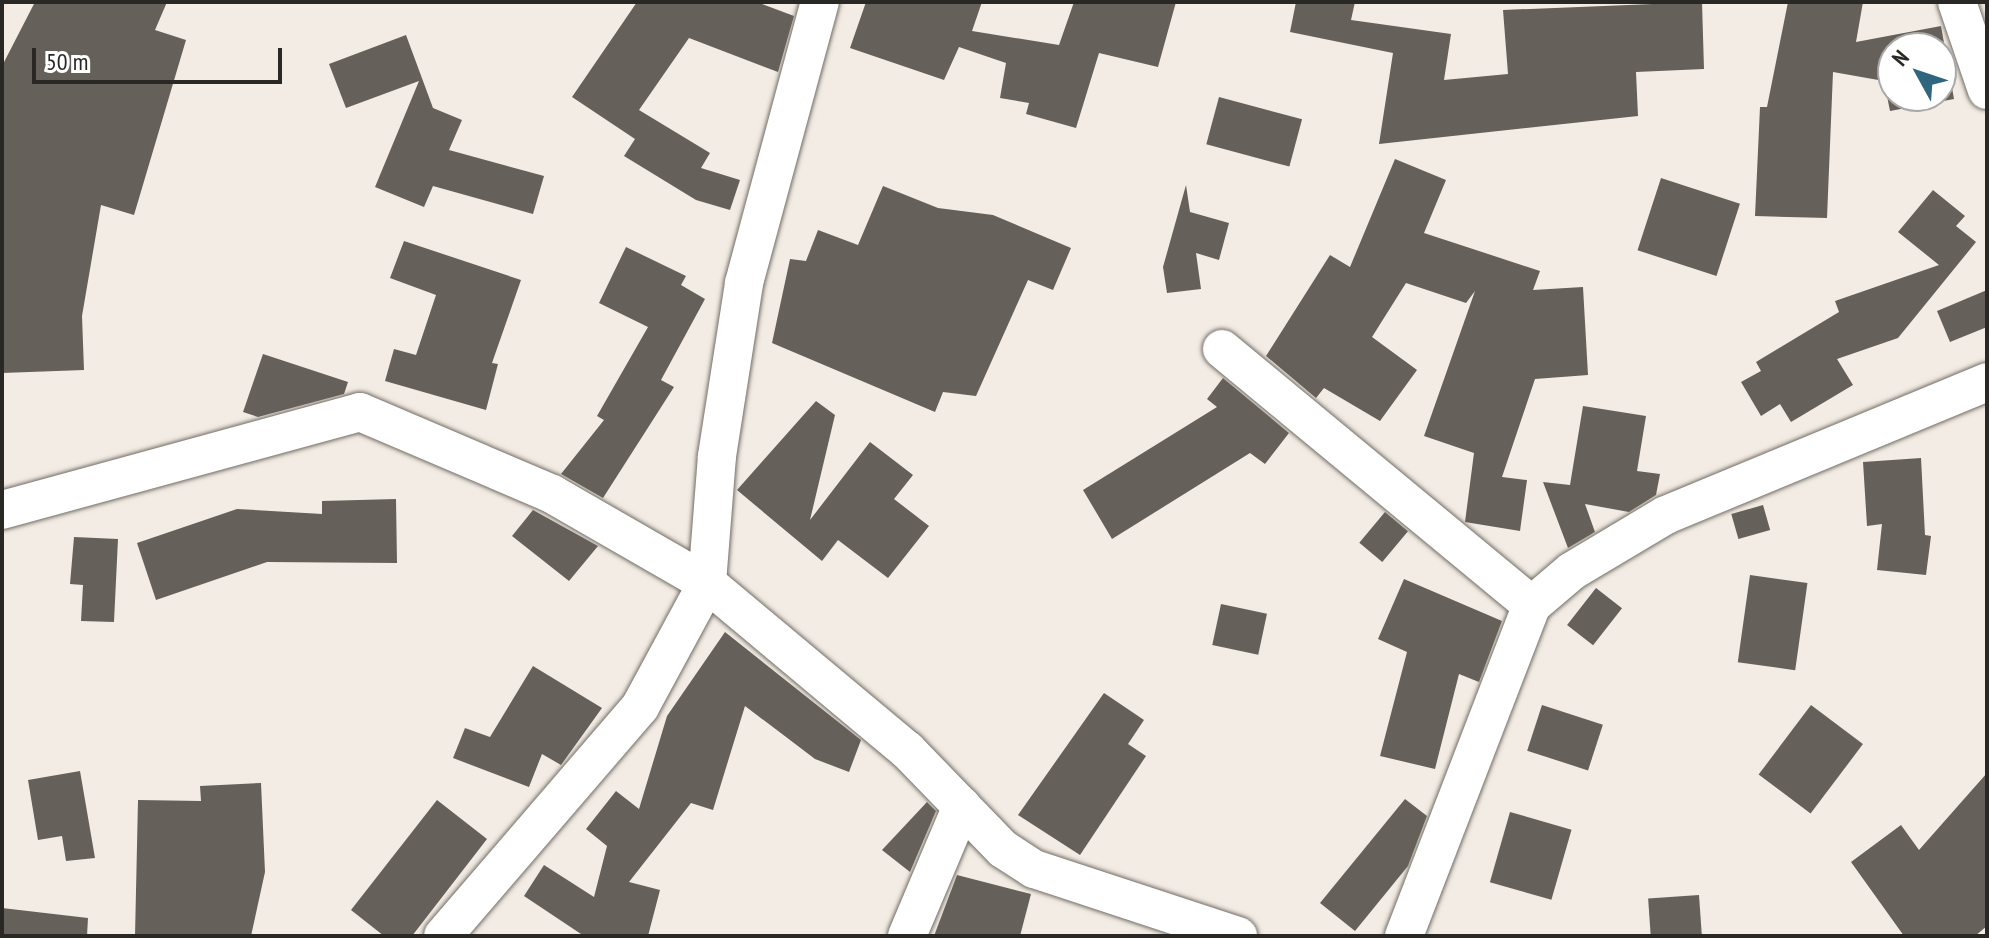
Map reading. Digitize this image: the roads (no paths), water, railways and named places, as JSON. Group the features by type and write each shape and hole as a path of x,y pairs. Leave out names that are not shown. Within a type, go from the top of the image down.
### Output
{"street":[{"path":"443,936 640,707 707,583 717,456 744,283 820,2"},
{"path":"1953,3 1987,90"},
{"path":"1222,349 1532,605"},
{"path":"1404,936 1532,605 1572,571 1666,515 1987,382"},
{"path":"2,510 360,412 552,494 707,583 1034,869 1238,936"},
{"path":"907,936 962,806"}]}
